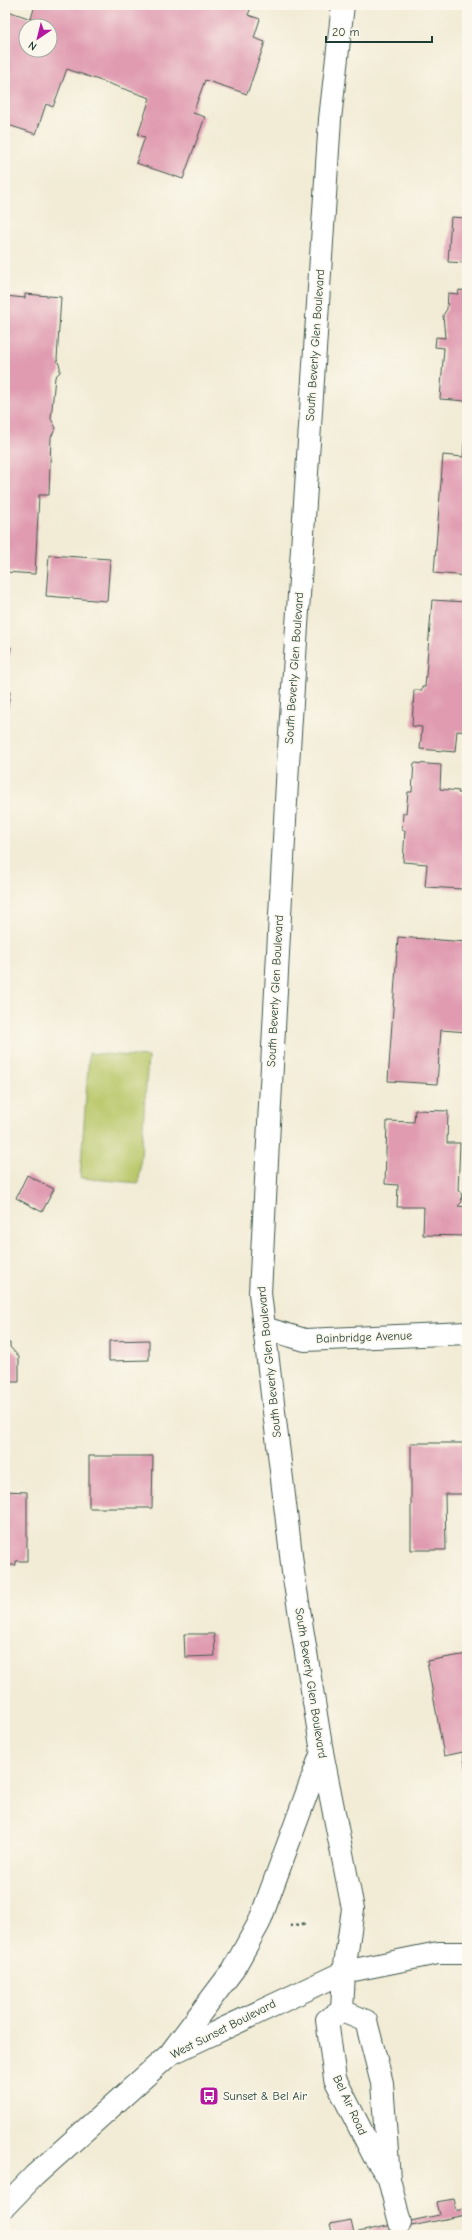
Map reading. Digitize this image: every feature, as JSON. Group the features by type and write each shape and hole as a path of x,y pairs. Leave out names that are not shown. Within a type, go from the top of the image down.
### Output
{"main road":[{"name":"South Beverly Glen Boulevard","path":"343,5 330,119 288,764 260,1293 293,1572 322,1752 354,1909 344,1972"},
{"name":"Bainbridge Avenue","path":"264,1328 304,1340 467,1333"},
{"path":"170,2054 233,1970 259,1923 322,1752"},
{"name":"West Sunset Boulevard","path":"5,2206 34,2176 170,2054 344,1972 438,1953 467,1953"},
{"path":"342,2011 344,1972"},
{"name":"Bel Air Road","path":"389,2179 374,2156 335,2079 327,2020 342,2011 366,2021 382,2083 389,2179 401,2229"}],"green space":[{"path":"89,1053 148,1057 139,1183 80,1178"}],"building":[{"path":"35,5 252,5 248,15 260,19 254,38 265,42 247,94 205,80 193,113 205,117 183,179 136,163 145,137 138,135 150,98 67,69 53,107 46,104 36,134 5,124 5,20 8,11 28,18 18,18 18,58 58,58 58,18 31,18"},
{"path":"451,217 467,218 467,263 448,262"},
{"path":"459,290 467,291 467,401 440,399 444,348 435,347 436,337 445,338 443,315 447,309 448,293 458,294"},
{"path":"25,294 61,297 57,359 60,372 55,377 51,419 56,428 51,437 49,495 39,495 35,574 5,572 5,524 7,524 9,498 5,497 5,296 25,298"},
{"path":"465,436 467,436 467,576 434,573 443,455 463,457"},
{"path":"49,555 110,559 107,601 46,596"},
{"path":"432,600 466,602 464,626 467,626 467,732 457,731 455,752 420,749 422,727 412,726 414,690 422,690 422,687 425,687"},
{"path":"5,646 11,647 6,674 5,674"},
{"path":"5,691 10,692 6,719 5,719"},
{"path":"414,763 441,765 440,789 459,791 458,793 467,794 467,840 463,889 425,887 427,864 403,862 405,830 402,830 403,813 406,813 408,792 412,792"},
{"path":"398,937 467,942 467,1032 441,1030 437,1084 388,1081"},
{"path":"415,1110 448,1111 447,1143 460,1143 458,1191 461,1192 462,1202 458,1206 467,1207 467,1236 423,1235 424,1207 397,1207 398,1185 385,1184 387,1121 414,1122"},
{"path":"27,1175 54,1189 42,1212 16,1198"},
{"path":"149,1340 149,1360 109,1361 109,1341"},
{"path":"5,1343 10,1343 10,1347 19,1357 19,1382 5,1382"},
{"path":"411,1443 467,1443 467,1494 445,1494 446,1550 411,1550"},
{"path":"89,1456 153,1456 152,1508 89,1508"},
{"path":"5,1491 27,1492 27,1561 16,1561 16,1565 5,1565"},
{"path":"184,1634 214,1634 215,1656 185,1657"},
{"path":"467,1654 466,1773 463,1752 444,1756 427,1661"},
{"path":"454,2199 457,2211 464,2209 465,2215 368,2235 333,2235 330,2224 351,2220 354,2233 439,2215 436,2202"}],"place":[{"name":"Sunset & Bel Air","path":"209,2096"}]}
